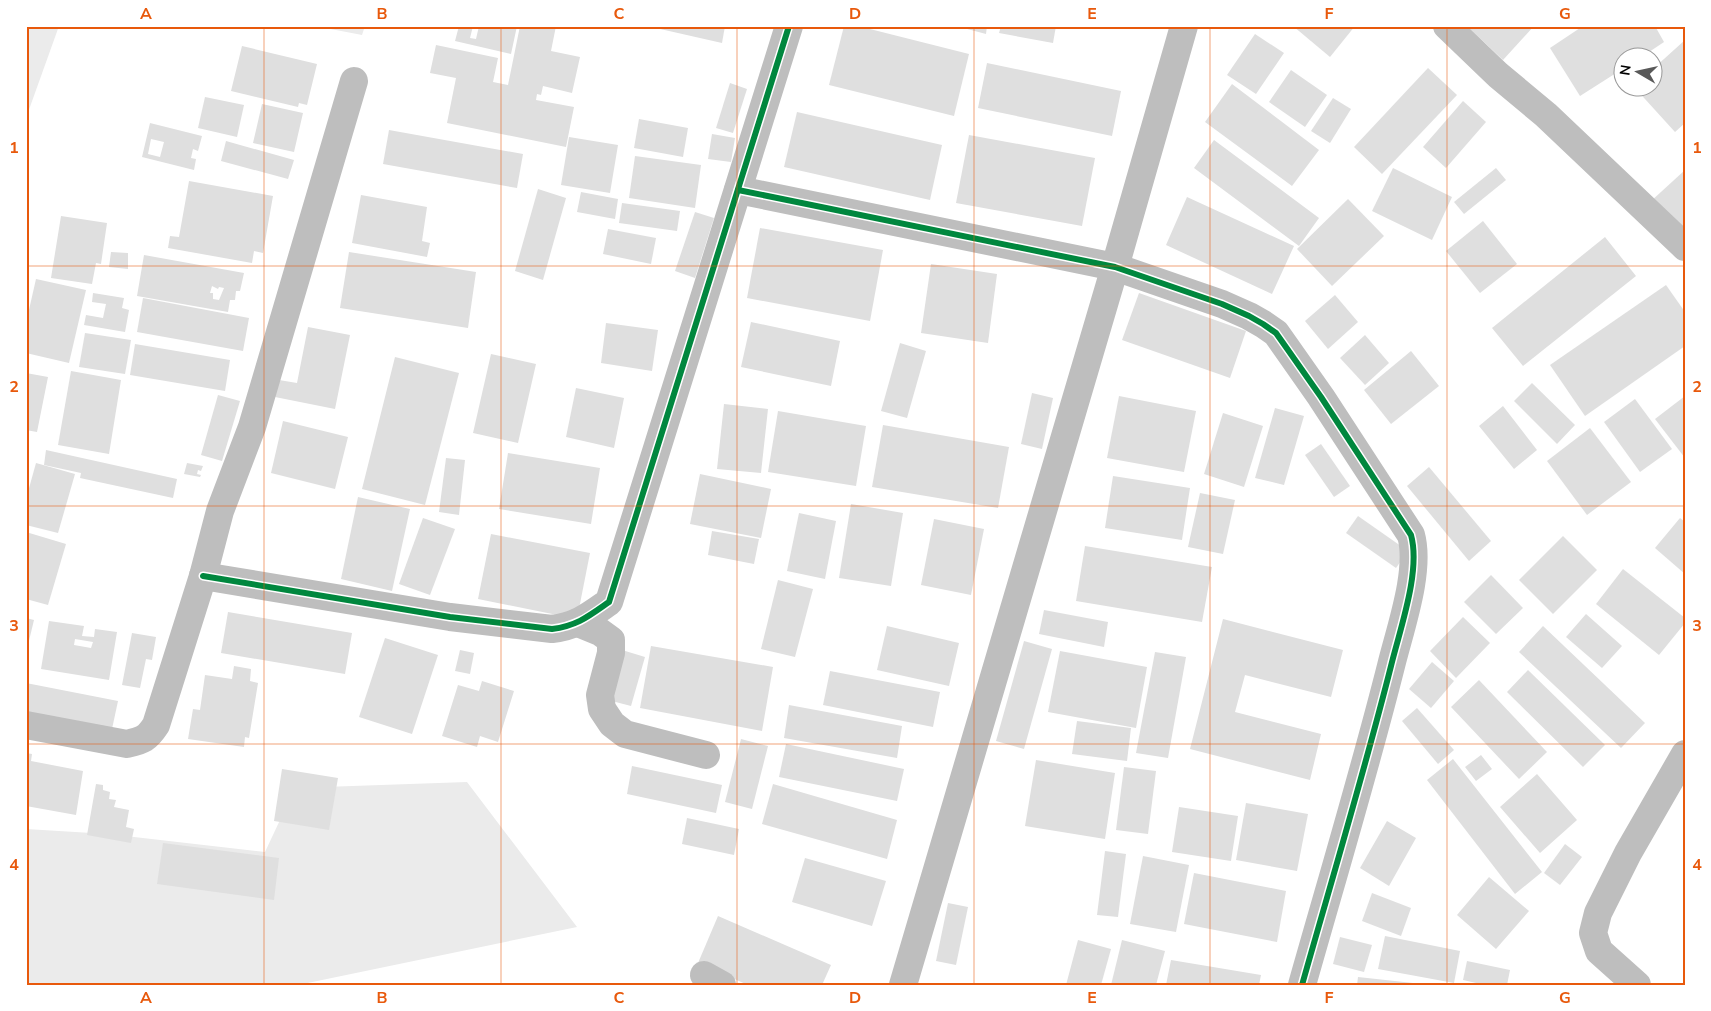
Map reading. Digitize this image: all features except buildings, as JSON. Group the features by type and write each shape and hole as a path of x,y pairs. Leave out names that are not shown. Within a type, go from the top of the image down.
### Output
{"street":[{"path":"203,576 450,618 552,629 578,623 609,602 789,26"},
{"path":"903,985 1115,267 1184,26"},
{"path":"1447,26 1498,75 1546,115 1685,247"},
{"path":"26,725 127,744 142,741 156,725 203,576 220,511 252,427 354,81"},
{"path":"738,190 1115,267 1222,304 1263,324 1276,333 1321,397 1411,536 1415,547 1410,586 1369,752 1302,985"},
{"path":"578,623 600,632 611,640 611,653 600,695 602,709 612,724 625,734 706,755"},
{"path":"1637,985 1599,951 1593,934 1598,914 1620,870 1685,754"}],"shaded area":[{"path":"26,26 59,26 26,118"},
{"path":"315,26 365,26 362,35"},
{"path":"467,782 577,927 298,985 26,985 26,829 108,834 265,852 295,788"}],"cycle path":[{"path":"203,576 450,617 552,629 576,623 609,602 789,26"},
{"path":"738,190 1115,267 1222,304 1249,316 1276,333 1321,397 1411,535 1413,549 1411,583 1404,618 1359,786 1302,985"}]}
